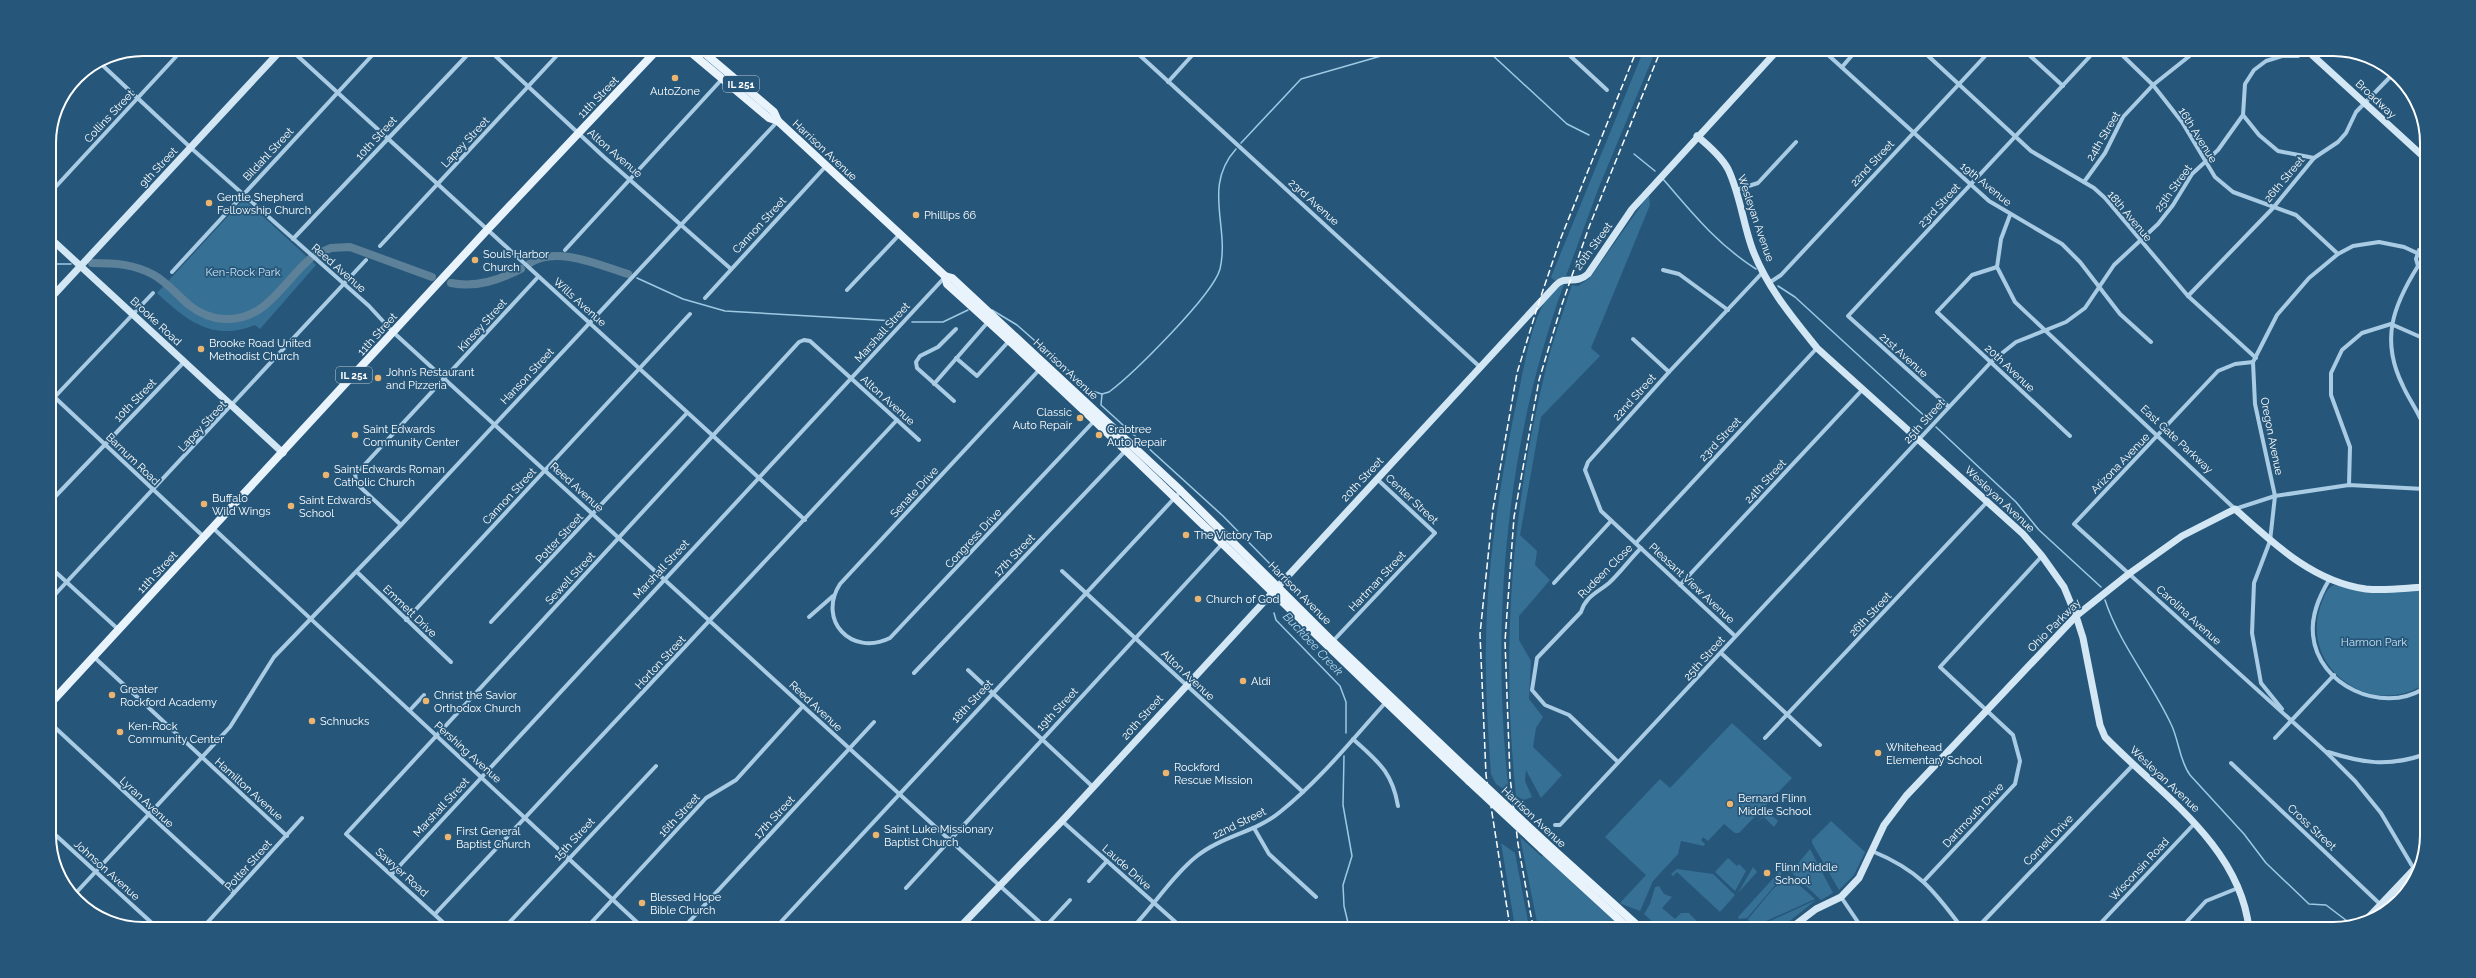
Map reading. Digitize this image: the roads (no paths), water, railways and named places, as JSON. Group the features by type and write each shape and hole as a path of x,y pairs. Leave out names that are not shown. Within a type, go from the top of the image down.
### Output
{"main road":[{"name":"11th Street","path":"56,698 487,230 651,56"},
{"name":"Harrison Avenue","path":"697,56 725,76"},
{"name":"Harrison Avenue","path":"707,56 769,118 778,121 945,276 952,278 1097,418 1278,586 1332,642 1468,771 1622,922"},
{"name":"Harrison Avenue","path":"945,276 947,284 1040,369 1097,418 1126,450 1178,494 1222,543 1271,593 1468,781 1633,922"}],"street":[{"name":"Collins Street","path":"56,186 177,56"},
{"name":"9th Street","path":"56,292 276,56"},
{"name":"Wills Avenue","path":"298,56 805,520"},
{"name":"Bildahl Street","path":"172,272 371,56"},
{"name":"10th Street","path":"293,239 466,56"},
{"name":"Alton Avenue","path":"497,56 578,133 731,269"},
{"name":"Lapey Street","path":"380,246 557,56"},
{"name":"23rd Avenue","path":"1140,56 1480,367"},
{"path":"1168,82 1191,56"},
{"path":"1570,56 1607,90"},
{"name":"20th Street","path":"965,922 1062,821 1559,281 1578,281 1588,274 1632,209 1697,136 1772,56"},
{"name":"19th Avenue","path":"1829,56 1971,184 2010,215 2062,244 2080,262 2098,288 2120,314 2151,342"},
{"path":"1842,67 1851,56"},
{"name":"18th Avenue","path":"1928,56 2015,137 2045,161 2084,182 2105,198 2138,240 2188,296 2254,360"},
{"name":"22nd Street","path":"1769,283 1780,275 1985,56"},
{"path":"2030,56 2063,86"},
{"name":"23rd Street","path":"1848,316 2090,56"},
{"name":"16th Avenue","path":"2122,56 2153,85 2182,122 2214,177 2233,192 2273,208 2296,215 2338,254"},
{"name":"24th Street","path":"2084,182 2105,153 2123,117 2153,85 2189,56"},
{"path":"2291,56 2270,60 2254,70 2245,84 2243,115 2258,135 2278,151 2314,158"},
{"name":"Broadway","path":"2313,56 2419,153"},
{"name":"Reed Avenue","path":"103,66 191,148 344,284 393,332 446,378 1041,922"},
{"path":"564,250 725,76"},
{"name":"26th Street","path":"2188,296 2273,208 2314,158 2338,142 2346,133 2356,112 2390,77"},
{"name":"25th Street","path":"1555,825 1560,825 1721,654 1735,636 1991,362 2016,342 2046,331 2076,316 2085,308 2114,265 2138,240 2158,224 2173,205 2192,174 2218,150 2243,115"},
{"name":"Hanson Street","path":"77,892 221,738 237,719 271,662 357,572 778,121"},
{"name":"Wesleyan Avenue","path":"1697,136 1712,149 1727,168 1736,190 1752,248 1769,283 1794,320 1817,348 2023,534 2042,556 2064,587 2083,638 2100,725 2105,737 2195,823 2212,842 2227,864 2238,888 2247,922"},
{"path":"1736,190 1758,183 1796,142"},
{"name":"Cannon Street","path":"705,298 827,166"},
{"path":"1997,267 2001,239 2010,215"},
{"path":"847,290 900,234"},
{"name":"Oregon Avenue","path":"2291,721 2261,683 2252,633 2254,583 2270,541 2275,496 2255,404 2254,360 2277,315 2309,278 2338,254 2353,246 2379,242 2404,247 2417,253"},
{"name":"Brooke Road","path":"56,244 282,453"},
{"path":"2420,251 2417,253 2416,259 2418,266 2402,293 2391,324 2391,353 2399,379 2420,420"},
{"name":"Lapey Street","path":"56,594 232,407 366,260"},
{"name":"20th Avenue","path":"1997,267 1972,275 1937,312 2070,436"},
{"name":"East Gate Parkway","path":"1997,267 2015,302 2270,541 2329,580 2373,589 2420,587"},
{"path":"1663,270 1679,274 1728,310"},
{"name":"22nd Street","path":"1636,543 1601,511 1585,470 1588,462 1669,372 1763,272"},
{"name":"Marshall Street","path":"392,874 945,276"},
{"name":"Kinsey Street","path":"401,525 357,484 355,475 538,277"},
{"path":"56,395 153,293"},
{"name":"Cannon Street","path":"406,620 690,314"},
{"name":"21st Avenue","path":"1848,316 1949,407"},
{"path":"934,384 989,322"},
{"path":"2349,485 2350,447 2331,395 2331,373 2342,350 2362,333 2391,324 2420,337"},
{"path":"954,401 917,368 916,362 920,356 938,347 956,329"},
{"path":"1632,339 1669,372"},
{"name":"Sewell Street","path":"346,834 799,342 804,340 810,341"},
{"name":"Alton Avenue","path":"810,341 920,440"},
{"path":"956,358 977,376 1010,341"},
{"name":"23rd Street","path":"1636,543 1817,348"},
{"name":"Arizona Avenue","path":"2074,524 2218,371 2236,364 2254,360"},
{"name":"10th Street","path":"56,496 184,362"},
{"name":"Senate Drive","path":"809,618 834,596 840,584 1040,369"},
{"name":"24th Street","path":"1680,586 1862,390"},
{"name":"Barnum Road","path":"56,399 205,537"},
{"name":"Potter Street","path":"491,622 594,514 687,413"},
{"name":"Congress Drive","path":"834,596 832,602 833,613 846,636 853,641 870,645 890,638 1097,418"},
{"name":"Horton Street","path":"435,914 711,621 897,420"},
{"name":"17th Street","path":"914,673 1126,450"},
{"name":"Center Street","path":"1377,479 1435,533"},
{"name":"Ohio Parkway","path":"1799,922 1816,909 1841,897 1859,878 1884,825 1906,796 2076,616 2130,573 2182,536 2235,509 2275,496 2349,485 2420,489"},
{"name":"18th Street","path":"782,922 1085,592 1178,494"},
{"name":"26th Street","path":"1765,738 1987,502"},
{"path":"1554,583 1611,521"},
{"name":"Carolina Avenue","path":"2074,524 2130,573 2326,752 2354,781 2381,813 2413,868"},
{"name":"Pershing Avenue","path":"213,528 482,776 637,922"},
{"name":"Hartman Street","path":"1332,642 1435,533"},
{"name":"19th Street","path":"906,888 1222,543"},
{"name":"Pleasant View Avenue","path":"1636,543 1680,586 1735,636"},
{"name":"Rudeen Close","path":"1618,762 1569,715 1545,705 1532,690 1537,658 1581,612 1583,604 1599,588 1608,584 1641,548"},
{"name":"Dartmouth Drive","path":"1924,881 2015,784 2020,761 2013,735 1940,667 2042,556"},
{"name":"Alton Avenue","path":"1062,571 1303,792"},
{"path":"56,572 118,630"},
{"name":"Emmett Drive","path":"357,572 451,662"},
{"path":"2329,580 2316,609 2313,636 2320,656 2334,675 2353,691 2379,699 2402,697 2420,690"},
{"path":"1721,654 1820,745"},
{"name":"Hamilton Avenue","path":"94,657 202,759 287,836"},
{"path":"968,670 1093,787"},
{"path":"2275,738 2334,675"},
{"path":"410,710 424,695"},
{"name":"22nd Street","path":"1138,922 1196,856 1218,842 1254,828 1279,813 1303,792 1386,702"},
{"name":"16th Street","path":"592,922 706,798 736,780 803,706"},
{"name":"17th Street","path":"689,922 874,722"},
{"name":"Lyran Avenue","path":"56,729 234,893"},
{"path":"1353,739 1384,769 1394,785 1398,806"},
{"path":"2326,752 2354,760 2377,762 2402,762 2420,756"},
{"name":"Cross Street","path":"2231,763 2381,905"},
{"name":"Cornell Drive","path":"1982,922 2133,765"},
{"name":"15th Street","path":"510,922 568,858 656,766"},
{"name":"Potter Street","path":"208,922 302,818"},
{"name":"Laude Drive","path":"1062,821 1175,922"},
{"name":"Wisconsin Road","path":"2102,922 2195,823"},
{"path":"1254,828 1269,854 1316,897"},
{"name":"Sawyer Road","path":"346,834 392,874 443,922"},
{"name":"Johnson Avenue","path":"56,835 151,922"},
{"path":"1872,851 1894,860 1924,881 1957,922"},
{"path":"1089,881 1107,861"},
{"path":"2374,912 2412,871"},
{"path":"2186,922 2206,901 2238,888"},
{"path":"1841,897 1858,922"},
{"path":"1049,922 1070,900"}],"waterway":[{"path":"1241,143 1301,79 1381,56"},
{"path":"1493,56 1567,124 1589,135"},
{"path":"992,310 1017,325 1092,391 1102,394 1109,392 1171,334 1203,297 1214,281 1220,269 1222,253 1219,207 1221,178 1226,163 1236,149"},
{"path":"1634,154 1655,171"},
{"path":"1663,179 1706,228 1742,260 1756,269"},
{"path":"317,254 331,248 350,247 432,277"},
{"path":"530,263 541,258 566,256 592,262 628,274"},
{"path":"92,263 109,263 132,266 147,271 164,282 197,311 215,318 233,319 243,317 260,309 274,297 310,259"},
{"path":"56,264 71,264"},
{"path":"451,283 478,284 496,280 521,269"},
{"path":"637,278 683,299 725,311 895,321"},
{"path":"1778,286 1795,297 1930,421"},
{"path":"912,322 943,322 968,310"},
{"path":"1102,394 1101,405 1223,516 1273,567"},
{"path":"1936,427 2016,502 2039,530 2101,587"},
{"path":"2105,600 2119,632 2155,693 2171,724 2181,756 2190,775 2244,834 2266,863 2309,904 2326,905 2347,921"},
{"name":"Buckbee Creek","path":"1274,613 1276,620 1340,686 1346,702 1346,733"},
{"path":"1344,756 1343,805 1352,856 1343,885 1344,906 1348,922"}],"railway":[{"path":"1509,922 1486,775 1480,634 1493,509 1517,373 1538,305 1560,240 1634,56"},
{"path":"1532,922 1518,844 1510,777 1505,641 1514,517 1539,380 1561,307 1589,227 1658,56"}],"place":[{"name":"AutoZone","path":"675,78"},
{"name":"Gentle Shepherd Fellowship Church","path":"209,203"},
{"name":"Phillips 66","path":"916,215"},
{"name":"Souls Harbor Church","path":"475,260"},
{"name":"Brooke Road United Methodist Church","path":"201,349"},
{"name":"John’s Restaurant and Pizzeria","path":"378,378"},
{"name":"Classic Auto Repair","path":"1080,418"},
{"name":"Saint Edwards Community Center","path":"355,435"},
{"name":"Crabtree Auto Repair","path":"1099,435"},
{"name":"Saint Edwards Roman Catholic Church","path":"326,475"},
{"name":"Buffalo Wild Wings","path":"204,504"},
{"name":"Saint Edwards School","path":"291,506"},
{"name":"The Victory Tap","path":"1186,535"},
{"name":"Church of God","path":"1198,599"},
{"name":"Aldi","path":"1243,681"},
{"name":"Greater Rockford Academy","path":"112,695"},
{"name":"Christ the Savior Orthodox Church","path":"426,701"},
{"name":"Schnucks","path":"312,721"},
{"name":"Ken-Rock Community Center","path":"120,732"},
{"name":"Whitehead Elementary School","path":"1878,753"},
{"name":"Rockford Rescue Mission","path":"1166,773"},
{"name":"Bernard Flinn Middle School","path":"1730,804"},
{"name":"Saint Luke Missionary Baptist Church","path":"876,835"},
{"name":"First General Baptist Church","path":"448,837"},
{"name":"Flinn Middle School","path":"1767,873"},
{"name":"Blessed Hope Bible Church","path":"642,903"}],"park label":[{"name":"Ken-Rock Park","path":"243,272"},
{"name":"Harmon Park","path":"2374,642"}]}
